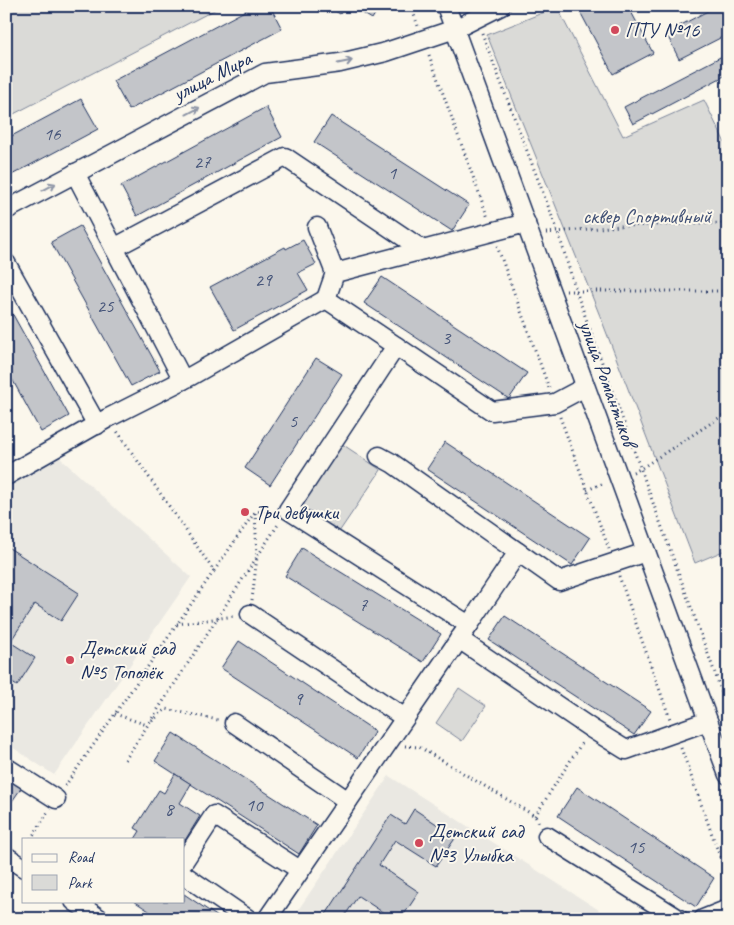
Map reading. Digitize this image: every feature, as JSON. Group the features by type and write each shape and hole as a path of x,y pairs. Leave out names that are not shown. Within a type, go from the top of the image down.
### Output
{"street":[{"name":"улица Романтиков","path":"446,6 708,721 726,764"},
{"name":"улица Мира","path":"6,210 265,73 340,63 386,52 455,29 502,6"},
{"path":"114,248 285,157 423,250"},
{"path":"75,173 183,380"},
{"path":"6,476 183,380 326,299 335,273 317,227"},
{"path":"335,273 492,232 528,229"},
{"path":"6,263 103,422"},
{"path":"326,299 492,411 555,403 585,387"},
{"path":"396,346 288,510 464,632 592,728 626,750 708,721"},
{"path":"379,456 392,463 559,581 646,552"},
{"path":"267,919 518,552"},
{"path":"250,614 406,718"},
{"path":"234,723 348,801"},
{"path":"6,766 56,799"},
{"path":"185,859 214,815 300,870"},
{"path":"547,836 679,919"},
{"path":"6,856 22,867"},
{"path":"185,876 248,919"},
{"path":"75,902 100,919"},
{"path":"703,919 728,909"}],"path":[{"path":"411,6 728,879"},
{"path":"477,18 558,232 576,291 728,709"},
{"path":"528,229 558,232 620,226 728,223"},
{"path":"550,290 728,291"},
{"path":"587,490 640,469 728,412"},
{"path":"103,422 214,571"},
{"path":"255,512 288,510"},
{"path":"125,760 288,510"},
{"path":"32,838 56,799 255,512"},
{"path":"177,624 250,614 257,557 255,512"},
{"path":"115,714 146,726 166,710 234,723"},
{"path":"535,816 592,728"},
{"path":"386,745 419,747 535,816 547,836"}],"shaded area":[{"name":"Детский сад №5 Тополёк","path":"60,458 191,577 54,775 6,743 6,487"},
{"name":"Детский сад №3 Улыбка","path":"389,776 599,910 593,919 292,919"}],"green space":[{"path":"11,6 222,6 6,118 6,9"},
{"name":"сквер Спортивный","path":"557,7 623,136 704,100 728,149 728,549 695,563 602,321 487,35"},
{"path":"339,442 381,470 339,532 298,505"},
{"path":"459,688 486,706 462,741 436,723"}],"building":[{"path":"254,6 270,6 282,29 129,110 113,81"},
{"path":"327,6 345,6 340,14"},
{"path":"351,6 380,6 372,19"},
{"name":"ПТУ №16","path":"577,6 628,6 653,53 613,74"},
{"path":"717,6 728,6 728,34 679,59 666,33"},
{"path":"728,53 728,74 633,124 624,107"},
{"path":"81,99 98,129 6,178 6,139"},
{"path":"266,107 282,137 137,216 121,186"},
{"path":"331,116 469,205 452,231 314,142"},
{"path":"80,226 160,371 131,386 51,242"},
{"path":"303,240 316,264 298,273 308,290 234,330 210,287 285,247 286,249"},
{"path":"382,277 527,373 509,399 364,303"},
{"path":"6,302 69,416 41,432 6,368"},
{"path":"316,358 342,374 270,485 245,468"},
{"path":"445,442 590,538 572,565 427,469"},
{"path":"6,546 79,593 61,621 35,604 10,642 35,658 17,686 6,679 6,589 8,586 6,585"},
{"path":"302,548 441,634 423,662 285,576"},
{"path":"505,616 651,711 634,735 489,640"},
{"path":"239,641 375,731 358,758 221,668"},
{"path":"173,733 317,825 299,854 155,761"},
{"path":"6,773 24,784 6,810"},
{"path":"175,774 191,784 180,803 200,816 185,840 185,838 136,838 140,831 135,828 159,790 164,793"},
{"path":"577,787 714,878 696,907 558,816"},
{"path":"414,809 456,837 436,866 395,840 379,865 419,892 401,919 393,919 358,896 344,917 346,919 323,919 391,815 405,824"},
{"path":"185,895 221,919 161,919 136,902 185,902"}],"place":[{"name":"ПТУ №16","path":"615,30"},
{"name":"Три девушки","path":"245,512"},
{"name":"Детский сад №5 Тополёк","path":"70,660"},
{"name":"Детский сад №3 Улыбка","path":"419,843"}]}
